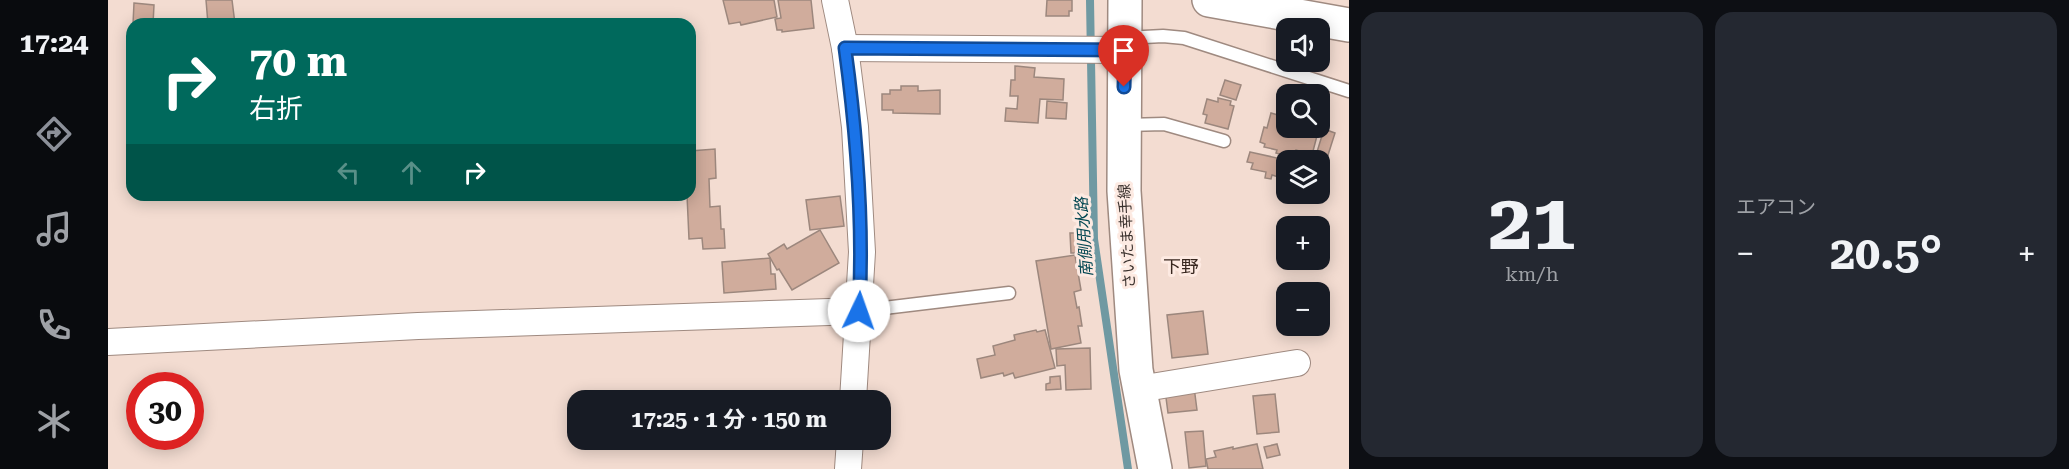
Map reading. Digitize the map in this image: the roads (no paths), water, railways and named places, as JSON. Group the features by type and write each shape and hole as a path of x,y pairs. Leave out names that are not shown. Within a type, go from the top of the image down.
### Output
{"main road":[{"name":"さいたま幸手線","path":"1125,0 1124,191 1136,370 1155,469"},
{"path":"1209,0 1349,25"}],"street":[{"path":"835,0 845,48 855,127 862,252 854,390"},
{"path":"845,48 1125,44"},
{"path":"108,342 418,326 859,311"},
{"path":"1139,389 1297,363"},
{"path":"848,469 849,450"}],"lane":[{"path":"1125,44 1163,36 1184,38 1349,91"},
{"path":"1124,125 1164,124 1224,141"},
{"path":"859,311 1009,293"}],"waterway":[{"name":"南側用水路","path":"1090,0 1094,239 1128,469"}],"district":[{"name":"下野","path":"1181,266"}]}
